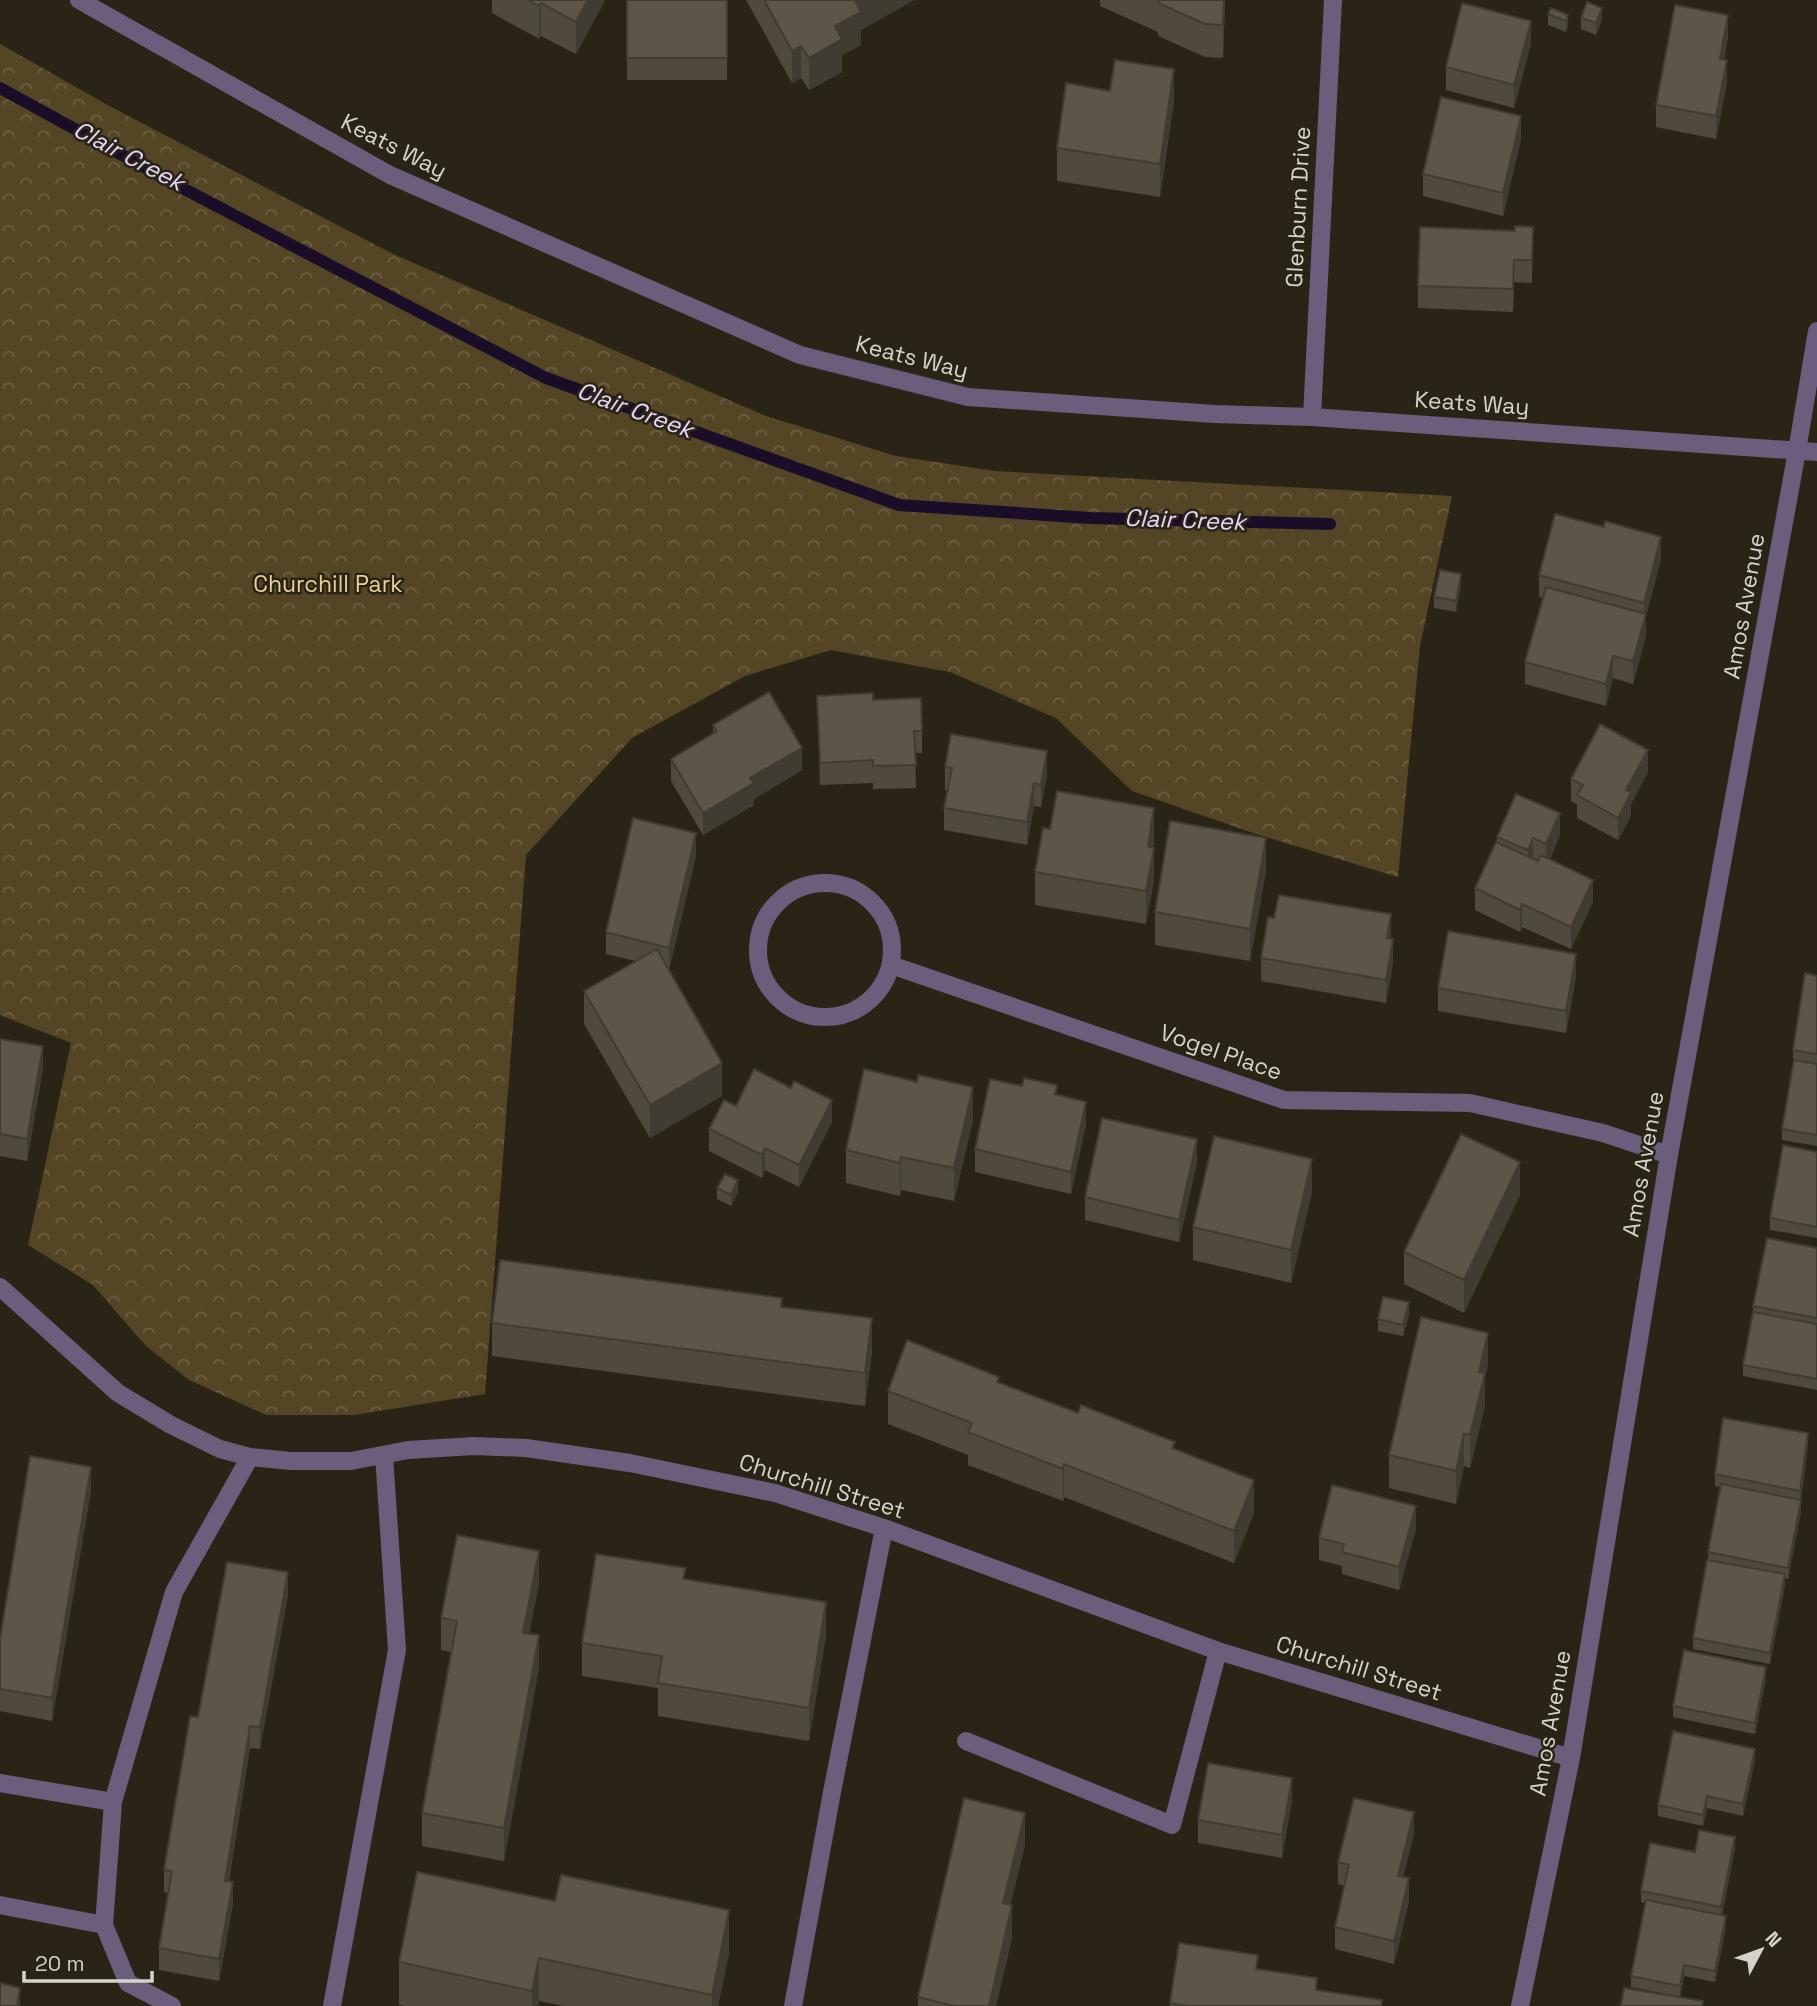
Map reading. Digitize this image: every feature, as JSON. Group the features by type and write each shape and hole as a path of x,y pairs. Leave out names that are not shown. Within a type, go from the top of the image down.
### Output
{"street":[{"name":"Keats Way","path":"79,0 390,175 800,355 968,397 1215,414 1311,417 1817,452"},
{"name":"Glenburn Drive","path":"1311,417 1333,0"},
{"name":"Amos Avenue","path":"1520,2006 1571,1758 1669,1155 1817,331"},
{"path":"826,883 843,885 864,895 875,905 888,925 892,941 891,965 887,978 873,997 844,1015 807,1015 795,1011 776,997 760,971 758,944 768,913 791,891 803,886 826,883"},
{"name":"Vogel Place","path":"891,965 1284,1100 1470,1103 1603,1133 1669,1155"},
{"name":"Churchill Street","path":"0,1287 118,1393 171,1425 220,1448 250,1457 291,1461 351,1461 408,1450 474,1446 526,1448 591,1457 775,1493 884,1528 1218,1651 1571,1758"},
{"path":"332,2006 397,1650 384,1455"},
{"path":"172,2006 128,1983 104,1925 113,1802 174,1592 250,1457"},
{"path":"793,2006 884,1528"},
{"path":"966,1741 1172,1825 1218,1651"},
{"path":"0,1783 113,1802"},
{"path":"0,1905 104,1925"}],"green space":[{"name":"Churchill Park","path":"0,44 113,108 393,254 766,416 896,456 995,471 1452,496 1420,646 1398,877 1256,834 1132,791 1056,718 950,672 831,650 745,676 632,738 526,855 485,1394 354,1415 266,1415 189,1380 146,1346 93,1285 28,1245 71,1043 0,1015"}],"building":[{"path":"528,0 588,0 576,22 541,3 539,6"},
{"path":"627,0 727,0 727,58 627,58"},
{"path":"764,0 856,0 861,12 835,26 842,39 809,58 801,46 792,51"},
{"path":"1159,0 1224,0 1223,25 1205,24 1158,3"},
{"path":"1587,2 1602,8 1596,23 1581,18"},
{"path":"1462,3 1531,21 1514,85 1446,67"},
{"path":"1675,5 1728,15 1720,59 1727,60 1716,116 1656,105"},
{"path":"1551,8 1568,15 1566,21 1548,14"},
{"path":"1115,60 1174,69 1160,164 1057,148 1066,83 1110,91"},
{"path":"1441,97 1521,116 1503,193 1423,174"},
{"path":"1515,226 1533,227 1532,260 1514,260 1513,289 1418,286 1420,227 1515,231"},
{"path":"1555,514 1604,527 1605,521 1661,537 1644,603 1539,575"},
{"path":"1440,570 1461,574 1456,601 1434,597"},
{"path":"1546,587 1646,614 1633,661 1613,656 1606,684 1525,662"},
{"path":"769,692 802,748 750,778 754,783 703,813 671,759 717,731 713,725"},
{"path":"873,693 873,700 921,698 922,731 914,731 916,765 873,766 873,760 820,763 817,696"},
{"path":"1600,724 1648,750 1626,790 1631,793 1618,818 1577,795 1583,785 1571,779"},
{"path":"951,734 1047,751 1041,785 1034,783 1027,822 944,808 952,768 945,767"},
{"path":"1057,791 1154,808 1148,846 1154,848 1146,891 1035,872 1043,828 1050,829"},
{"path":"1516,794 1560,813 1546,844 1533,838 1528,850 1497,837"},
{"path":"633,818 696,833 669,948 606,932"},
{"path":"1170,821 1266,838 1250,929 1155,912"},
{"path":"1496,842 1538,861 1541,855 1593,880 1571,927 1522,904 1520,910 1475,888"},
{"path":"1279,895 1391,914 1387,938 1393,939 1386,980 1261,958 1268,917 1274,918"},
{"path":"1448,931 1576,954 1566,1011 1438,988"},
{"path":"657,949 722,1063 650,1105 584,991"},
{"path":"1805,973 1817,976 1817,1054 1793,1050"},
{"path":"0,1039 43,1046 27,1139 0,1134"},
{"path":"1794,1060 1817,1064 1817,1135 1782,1129"},
{"path":"754,1069 791,1088 794,1081 832,1100 799,1165 765,1148 762,1155 709,1129 724,1100 736,1106"},
{"path":"864,1069 917,1082 918,1075 973,1087 954,1168 901,1157 900,1163 846,1150"},
{"path":"1024,1078 1057,1085 1055,1094 1086,1102 1071,1172 975,1149 990,1079 1022,1086"},
{"path":"1102,1118 1197,1139 1179,1220 1085,1197"},
{"path":"1461,1134 1520,1162 1464,1280 1404,1252"},
{"path":"1214,1136 1312,1159 1291,1250 1193,1227"},
{"path":"1783,1145 1817,1152 1817,1227 1770,1218"},
{"path":"725,1174 738,1180 731,1195 717,1188"},
{"path":"1767,1238 1817,1248 1817,1318 1753,1306"},
{"path":"500,1260 782,1298 781,1307 872,1318 865,1373 492,1323"},
{"path":"1383,1297 1409,1302 1403,1325 1378,1319"},
{"path":"1753,1312 1817,1324 1817,1379 1743,1365"},
{"path":"1421,1317 1488,1333 1479,1372 1485,1373 1470,1435 1464,1434 1456,1471 1389,1455"},
{"path":"907,1340 999,1377 997,1382 1078,1413 1081,1405 1175,1442 1172,1448 1254,1480 1234,1531 1064,1464 1063,1469 968,1432 972,1423 888,1391"},
{"path":"1723,1418 1808,1433 1800,1491 1715,1474"},
{"path":"30,1456 91,1467 52,1698 0,1689 0,1639"},
{"path":"1721,1484 1801,1500 1788,1568 1708,1552"},
{"path":"1332,1485 1416,1506 1399,1567 1342,1552 1344,1544 1319,1538"},
{"path":"457,1535 539,1551 523,1633 539,1635 504,1828 422,1813 457,1621 441,1618"},
{"path":"596,1554 686,1568 683,1579 826,1602 809,1708 658,1683 662,1656 582,1643"},
{"path":"1707,1560 1785,1574 1770,1653 1693,1638"},
{"path":"227,1562 288,1572 260,1727 250,1726 225,1881 233,1882 219,1959 159,1948 172,1871 164,1870 190,1716 198,1717"},
{"path":"1684,1650 1766,1667 1755,1723 1673,1706"},
{"path":"1673,1731 1755,1749 1743,1804 1707,1796 1703,1815 1658,1805"},
{"path":"1208,1763 1292,1778 1282,1835 1198,1820"},
{"path":"964,1798 1025,1813 1003,1903 1012,1905 989,2006 954,2006 918,1997"},
{"path":"1354,1798 1414,1812 1398,1876 1409,1878 1394,1941 1335,1927 1349,1865 1338,1862"},
{"path":"1699,1830 1735,1837 1721,1907 1641,1891 1650,1843 1695,1852"},
{"path":"417,1872 555,1901 561,1875 729,1910 712,1995 539,1958 532,1991 399,1962"},
{"path":"1646,1900 1726,1916 1715,1971 1684,1965 1680,1986 1631,1976"},
{"path":"1179,1943 1258,1955 1256,1969 1317,1978 1316,1990 1382,2000 1381,2006 1189,2006 1170,2003"},
{"path":"0,1983 20,1988 17,2006 0,2006"},
{"path":"1624,1988 1703,2001 1702,2006 1621,2006"}],"waterway":[{"name":"Clair Creek","path":"0,88 186,190 546,378 899,505 1090,518 1330,524"}]}
